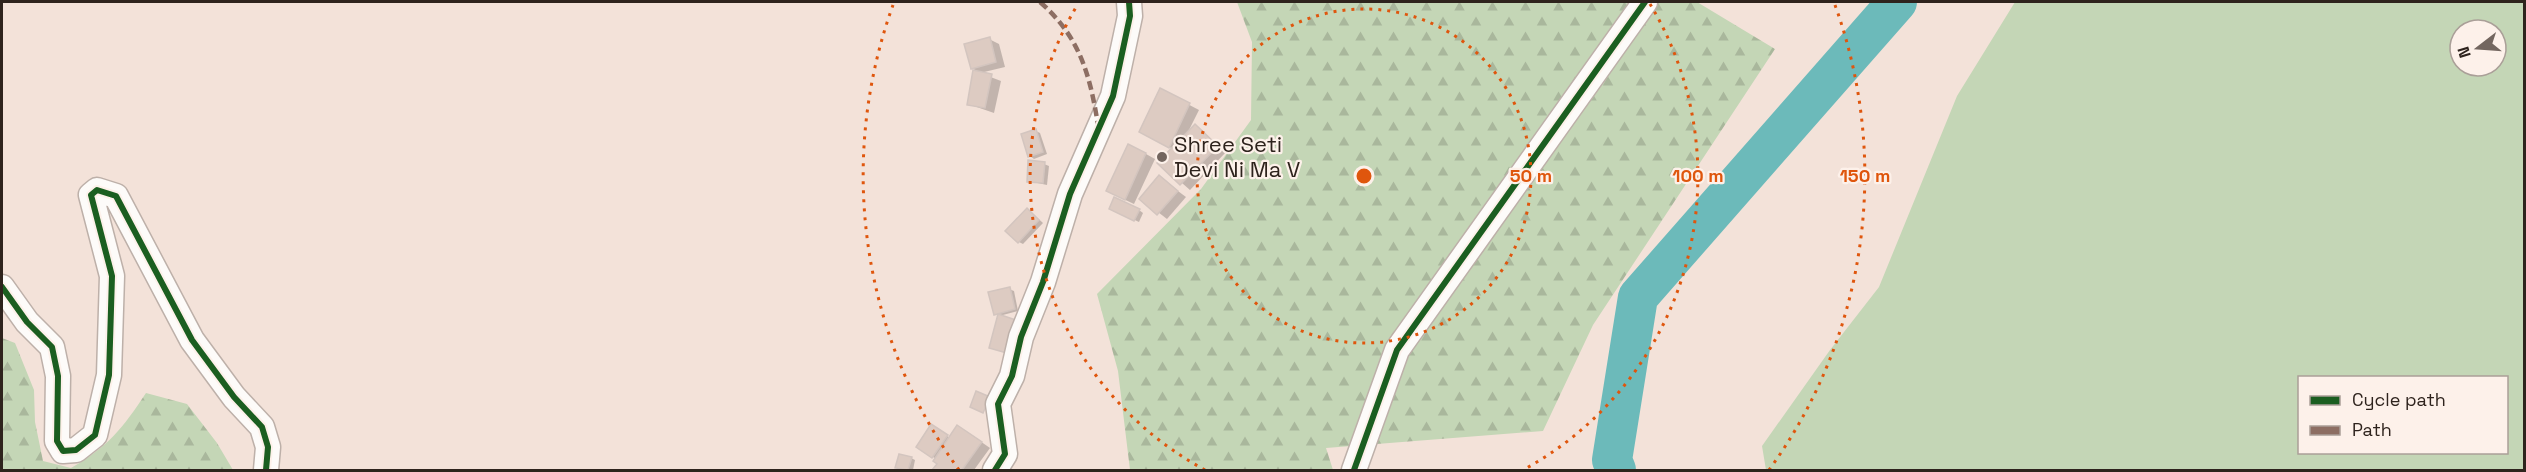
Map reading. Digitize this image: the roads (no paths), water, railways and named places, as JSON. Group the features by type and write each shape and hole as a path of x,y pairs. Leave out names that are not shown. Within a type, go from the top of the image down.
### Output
{"street":[{"path":"995,471 1005,454 998,404 1012,376 1021,337 1043,282 1070,195 1113,96 1130,16 1129,2"},
{"path":"1354,471 1397,350 1645,2"},
{"path":"2,287 27,322 52,347 58,376 57,441 63,451 76,450 95,435 109,375 112,276 91,195 97,190 116,196 192,340 234,397 262,427 268,447 266,471"}],"waterway":[{"path":"1616,470 1612,460 1638,297 1897,2"}],"place":[{"name":"Shree Seti Devi Ni Ma V","path":"1162,157"}]}
